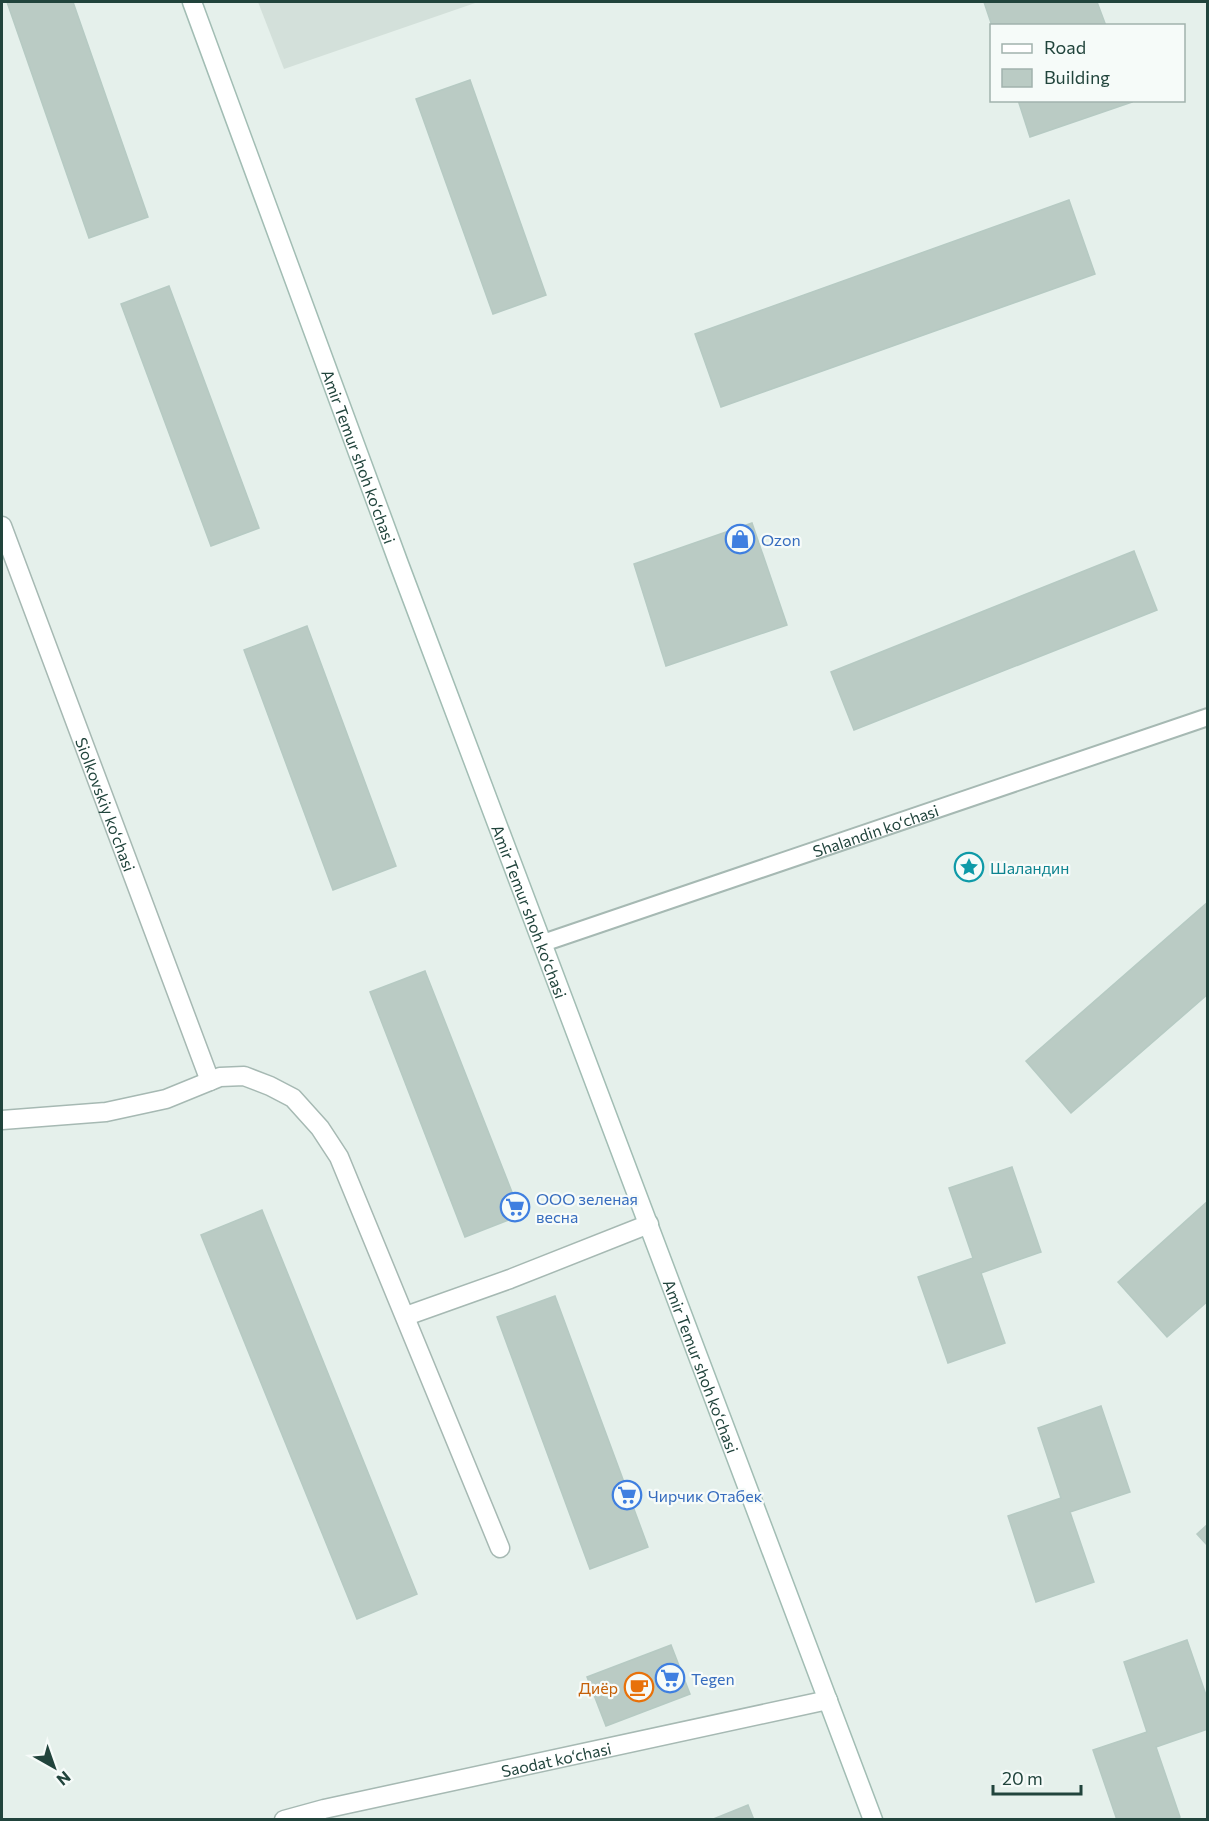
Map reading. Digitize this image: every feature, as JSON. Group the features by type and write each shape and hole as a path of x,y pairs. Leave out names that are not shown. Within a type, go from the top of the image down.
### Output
{"street":[{"name":"Amir Temur shoh ko‘chasi","path":"192,2 395,553 873,1820"},
{"name":"Siolkovskiy ko‘chasi","path":"2,526 210,1081"},
{"path":"2,1120 106,1112 166,1099 220,1077 244,1076 293,1098 320,1128 339,1157 500,1548"},
{"path":"406,1316 510,1279 649,1224"},
{"name":"Saodat ko‘chasi","path":"284,1820 324,1809 828,1700"}],"lane":[{"name":"Shalandin ko‘chasi","path":"543,943 1208,717"}],"shaded area":[{"path":"258,2 478,2 284,69"}],"building":[{"path":"7,2 73,2 148,217 89,238"},
{"path":"984,2 1097,2 1105,24 991,24"},
{"path":"470,80 546,295 493,314 416,99"},
{"path":"1019,102 1132,102 1030,137"},
{"path":"1069,200 1095,274 721,407 695,334"},
{"path":"169,286 259,528 211,546 121,304"},
{"path":"752,523 787,625 666,666 634,564"},
{"path":"1134,551 1157,610 854,730 831,672"},
{"path":"307,626 396,866 333,890 244,650"},
{"path":"1208,902 1208,994 1071,1113 1026,1061"},
{"path":"425,971 521,1215 465,1237 370,992"},
{"path":"1012,1167 1041,1252 981,1273 1005,1343 948,1363 918,1277 973,1258 949,1188"},
{"path":"1208,1201 1208,1301 1167,1337 1118,1282"},
{"path":"262,1210 417,1594 357,1619 201,1235"},
{"path":"555,1296 648,1547 590,1569 497,1317"},
{"path":"1101,1406 1130,1492 1070,1512 1094,1582 1036,1602 1008,1516 1061,1498 1038,1428"},
{"path":"1208,1524 1208,1546 1197,1534"},
{"path":"1187,1640 1208,1701 1208,1729 1156,1747 1180,1817 1172,1820 1117,1820 1093,1750 1147,1732 1124,1662"},
{"path":"671,1645 690,1694 606,1726 587,1677"},
{"path":"748,1805 754,1820 711,1820"}],"place":[{"name":"Ozon","path":"740,539"},
{"name":"Шаландин","path":"969,867"},
{"name":"ООО зеленая весна","path":"515,1207"},
{"name":"Чирчик Отабек","path":"627,1495"},
{"name":"Tegen","path":"670,1678"},
{"name":"Диёр","path":"639,1687"}]}
